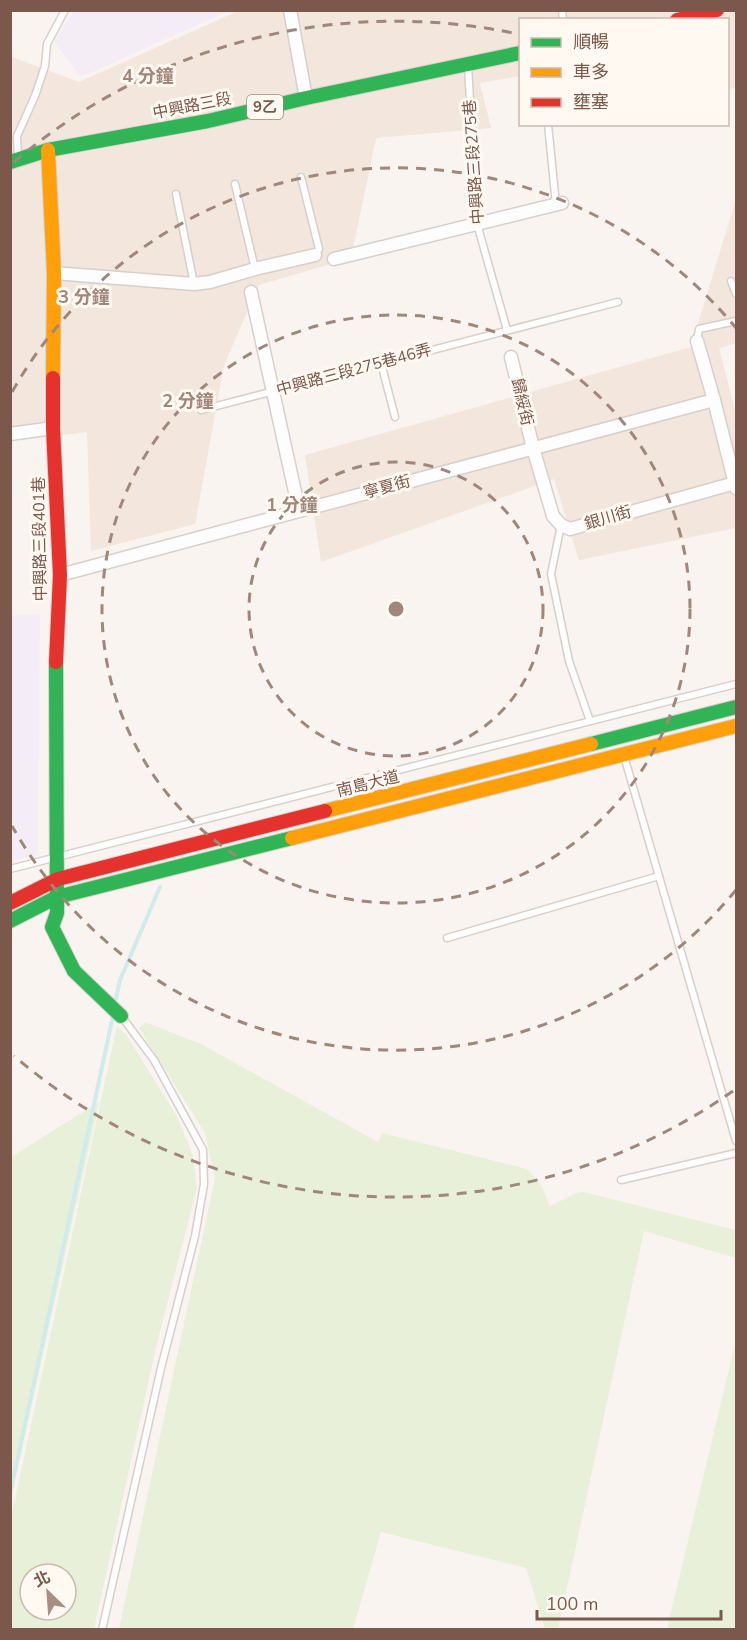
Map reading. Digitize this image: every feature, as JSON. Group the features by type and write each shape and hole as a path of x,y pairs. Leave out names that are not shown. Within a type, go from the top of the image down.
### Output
{"street":[{"path":"290,10 306,98"},
{"path":"685,18 717,10"},
{"name":"中興路三段","path":"14,162 48,150 208,121 519,53"},
{"name":"中興路三段401巷","path":"48,150 54,273 53,428 60,575 55,685 58,879 57,913 52,927 74,971 121,1016"},
{"path":"334,259 559,204"},
{"path":"54,273 194,284 315,255"},
{"path":"251,292 299,510"},
{"path":"697,341 736,485"},
{"name":"歸綏街","path":"511,357 533,448"},
{"name":"寧夏街","path":"60,575 714,400"},
{"path":"10,434 53,428"},
{"name":"銀川街","path":"533,448 553,516 561,525 570,529 736,485"},
{"name":"南島大道","path":"10,903 58,879 736,707"},
{"path":"10,921 57,897 736,726"}],"lane":[{"path":"14,162 17,136 35,96 45,66 47,44 65,10"},
{"name":"中興路三段275巷","path":"468,63 477,224 507,330"},
{"path":"548,126 559,204"},
{"path":"301,177 319,249 315,255"},
{"path":"235,184 255,269"},
{"path":"176,194 194,284"},
{"path":"731,281 736,294"},
{"name":"中興路三段275巷46弄","path":"201,410 618,302"},
{"path":"697,341 699,329 736,321"},
{"path":"381,363 395,417"},
{"path":"561,525 551,574 569,661 590,721"},
{"path":"10,869 736,684"},
{"path":"624,756 736,1141"},
{"path":"447,938 660,876"},
{"path":"102,1629 160,1368 195,1236 204,1184 203,1150 154,1060 121,1016"},
{"path":"621,1180 736,1153"}],"shaded area":[{"path":"74,11 229,11 81,77 54,42"},
{"path":"238,11 736,11 736,87 729,90 729,18 519,18 519,76 480,83 491,128 376,138 351,258 259,285 224,365 195,524 91,551 87,432 11,441 10,52 12,57 79,82"},
{"path":"736,199 736,343 719,348 736,414 736,528 579,560 554,479 321,562 305,455 691,347"},
{"path":"40,614 38,855 11,861 11,616"}],"green space":[{"path":"145,1022 201,1044 378,1142 382,1133 527,1169 541,1185 550,1206 584,1192 736,1230 736,1258 644,1231 558,1629 545,1629 526,1568 381,1532 353,1629 119,1629 215,1178 205,1133 139,1028"},
{"path":"117,1026 127,1036 178,1118 193,1156 197,1188 157,1343 94,1629 11,1629 11,1518"},
{"path":"99,1102 11,1498 11,1157"},
{"path":"736,1340 736,1629 667,1629"}],"waterway":[{"path":"115,1003 120,980 160,887"},
{"path":"10,1494 113,1016"}],"traffic: fast":[{"path":"10,162 48,150 208,121 519,53"},
{"path":"56,662 57,913 52,927 74,971 121,1016"},
{"path":"591,744 736,707"},
{"path":"10,921 57,897 292,838"}],"traffic: slow":[{"path":"48,150 54,273 53,378"},
{"path":"292,838 736,726"},
{"path":"325,811 591,744"}],"traffic: jam":[{"path":"685,18 717,10"},
{"path":"53,378 60,575 56,662"},
{"path":"10,903 58,879 325,811"}]}
